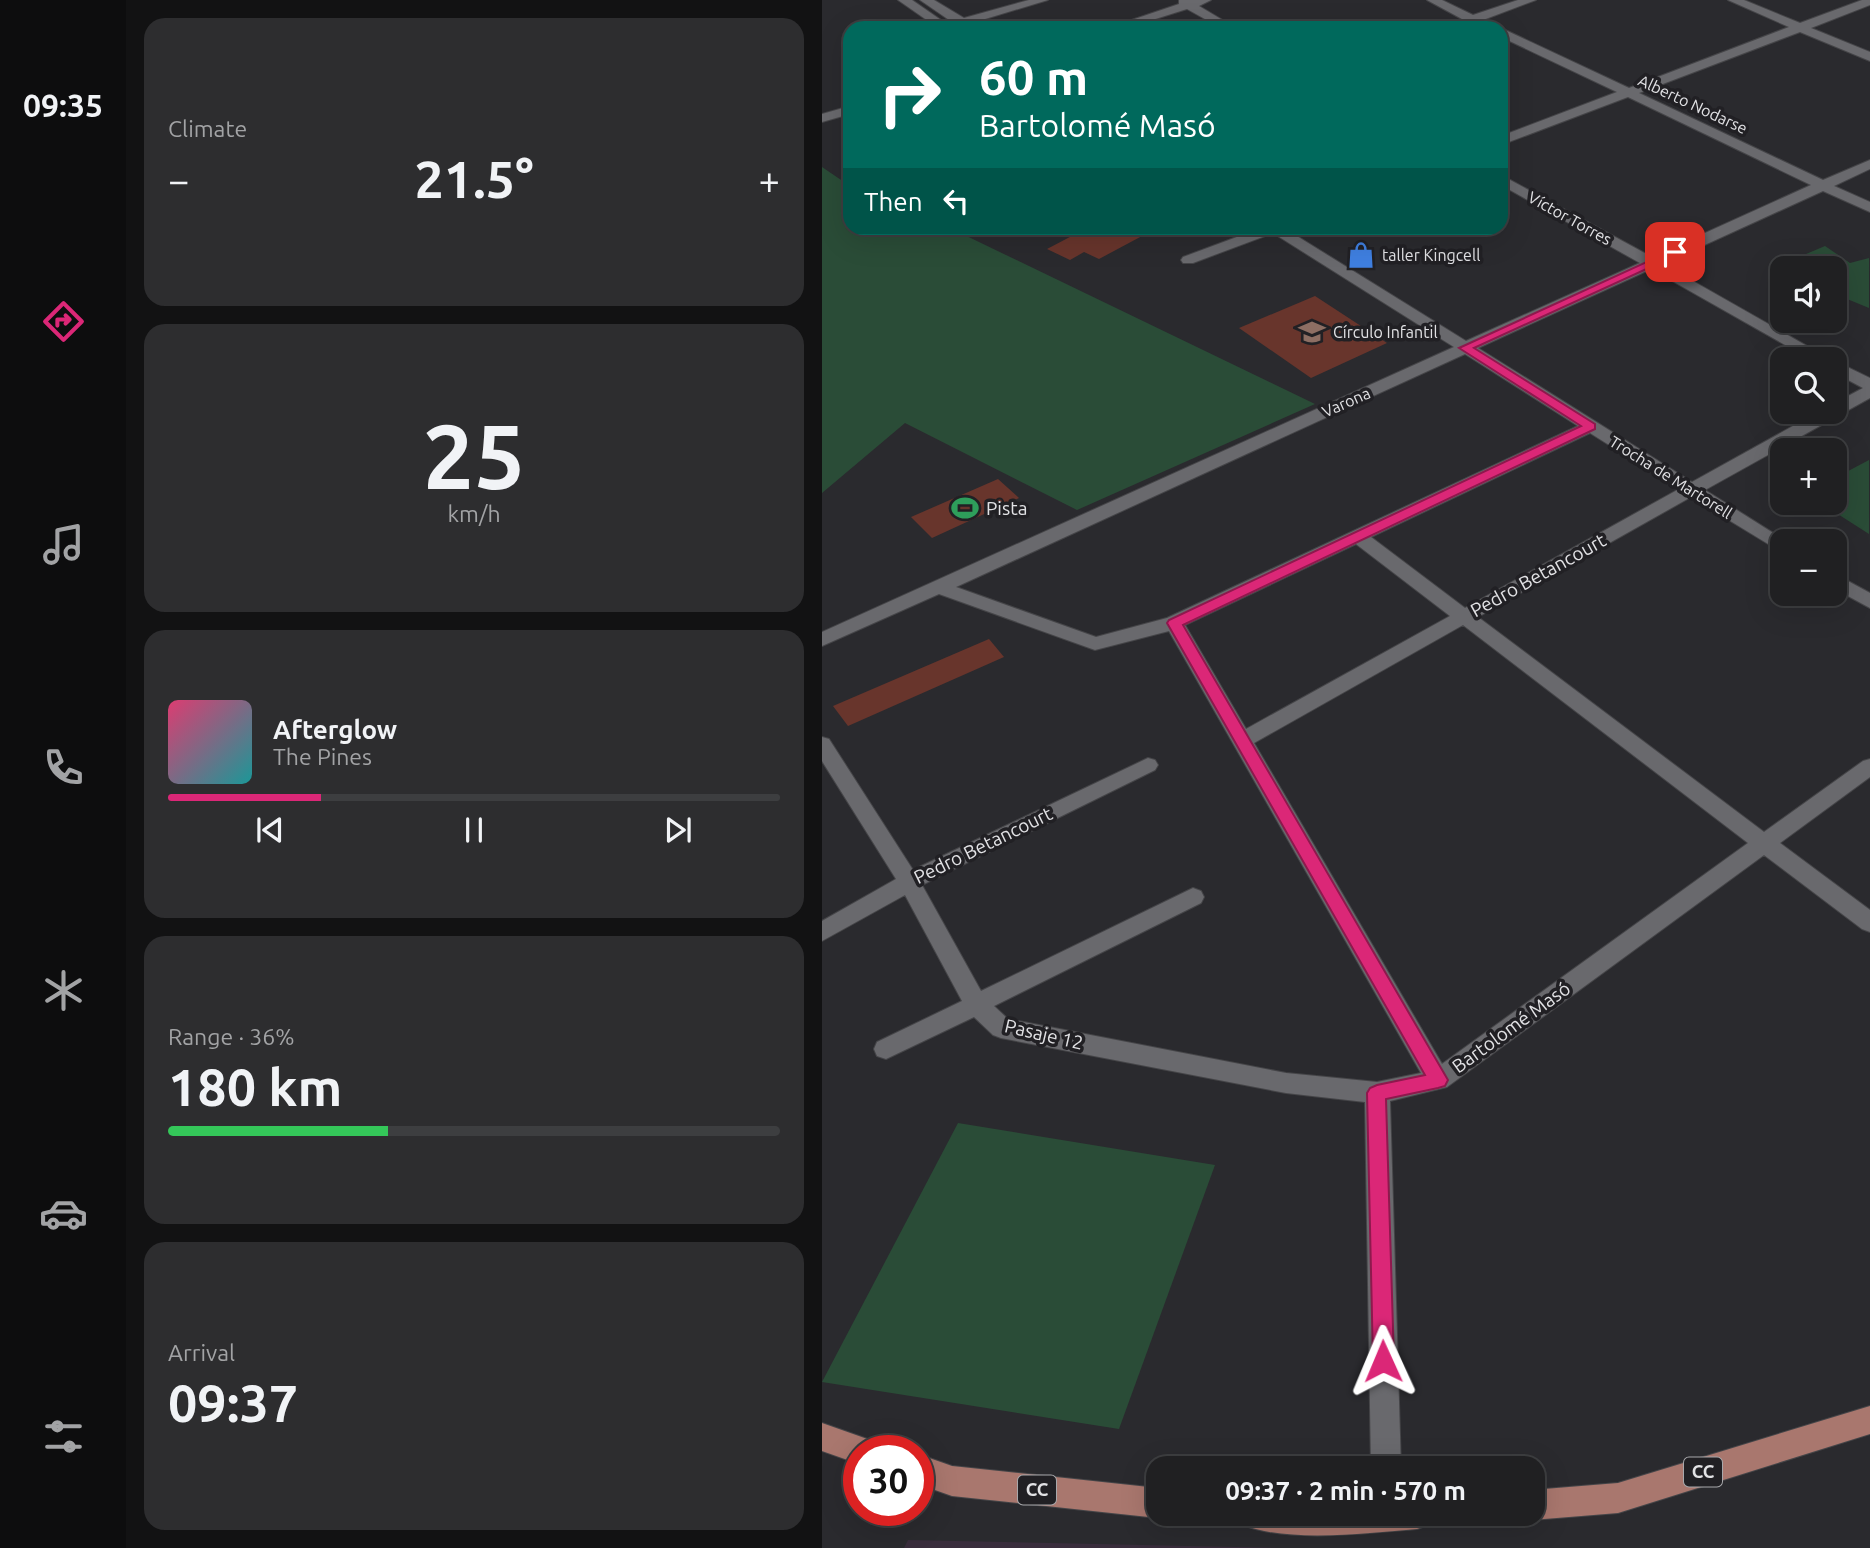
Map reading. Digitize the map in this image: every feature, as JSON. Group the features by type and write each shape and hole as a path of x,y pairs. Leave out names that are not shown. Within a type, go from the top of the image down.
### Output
{"main road":[{"name":"CC","path":"1545,1504 1618,1498 1870,1420"},
{"path":"822,1437 843,1444"},
{"name":"CC","path":"934,1474 952,1480 1146,1502"}],"street":[{"path":"904,0 937,21"},
{"path":"926,0 960,21"},
{"path":"978,21 1042,0"},
{"path":"1133,21 1184,2 1205,0"},
{"path":"1433,0 1477,21"},
{"path":"1467,21 1530,0"},
{"path":"1734,0 1870,57"},
{"path":"1508,138 1870,1"},
{"path":"1184,2 1218,21"},
{"name":"Alberto Nodarse","path":"1508,35 1870,208"},
{"path":"822,118 843,112"},
{"name":"Varona","path":"822,640 1870,164"},
{"name":"Víctor Torres","path":"1508,183 1801,347"},
{"path":"1188,260 1255,235"},
{"name":"Trocha de Martorell","path":"1285,235 1770,539"},
{"path":"1847,373 1870,385"},
{"name":"Pedro Betancourt","path":"1847,403 1870,391"},
{"name":"Pedro Betancourt","path":"1244,739 1809,424"},
{"path":"938,587 1096,644 1174,623 1360,538 1591,426"},
{"path":"1360,538 1870,923"},
{"path":"1847,588 1870,602"},
{"path":"1174,623 1244,739 1438,1080"},
{"name":"Pasaje 12","path":"822,744 909,882 974,1003 1001,1028 1286,1083 1377,1093"},
{"name":"Pedro Betancourt","path":"822,932 909,882 1148,765"},
{"name":"Bartolomé Masó","path":"1377,1093 1438,1080 1870,766"},
{"path":"886,1049 1192,897"},
{"path":"1377,1093 1386,1456"}],"shaded area":[{"path":"908,1540 1283,1548 904,1548"}],"green space":[{"path":"822,167 843,181 843,235 965,235 1315,404 1077,510 905,423 822,493"},
{"path":"1825,246 1840,256 1801,256"},
{"path":"1869,258 1869,308 1847,299 1847,261 1850,263"},
{"path":"1869,460 1869,534 1839,515 1847,515 1847,472"},
{"path":"958,1123 1215,1165 1119,1429 822,1382"}],"building":[{"path":"1074,235 1144,235 1099,259 1084,252 1070,260 1047,249"},
{"path":"1315,296 1387,343 1311,378 1239,328"},
{"name":"Pista","path":"998,479 1019,498 932,538 911,517"},
{"path":"989,639 1004,657 848,726 833,706"}],"place":[{"name":"taller Kingcell","path":"1361,255"},
{"name":"Círculo Infantil","path":"1312,332"},
{"name":"Pista","path":"965,508"}],"route":[{"path":"1383,1361 1377,1093 1438,1080 1244,739 1174,623 1360,538 1591,426 1465,348 1675,252"}]}
